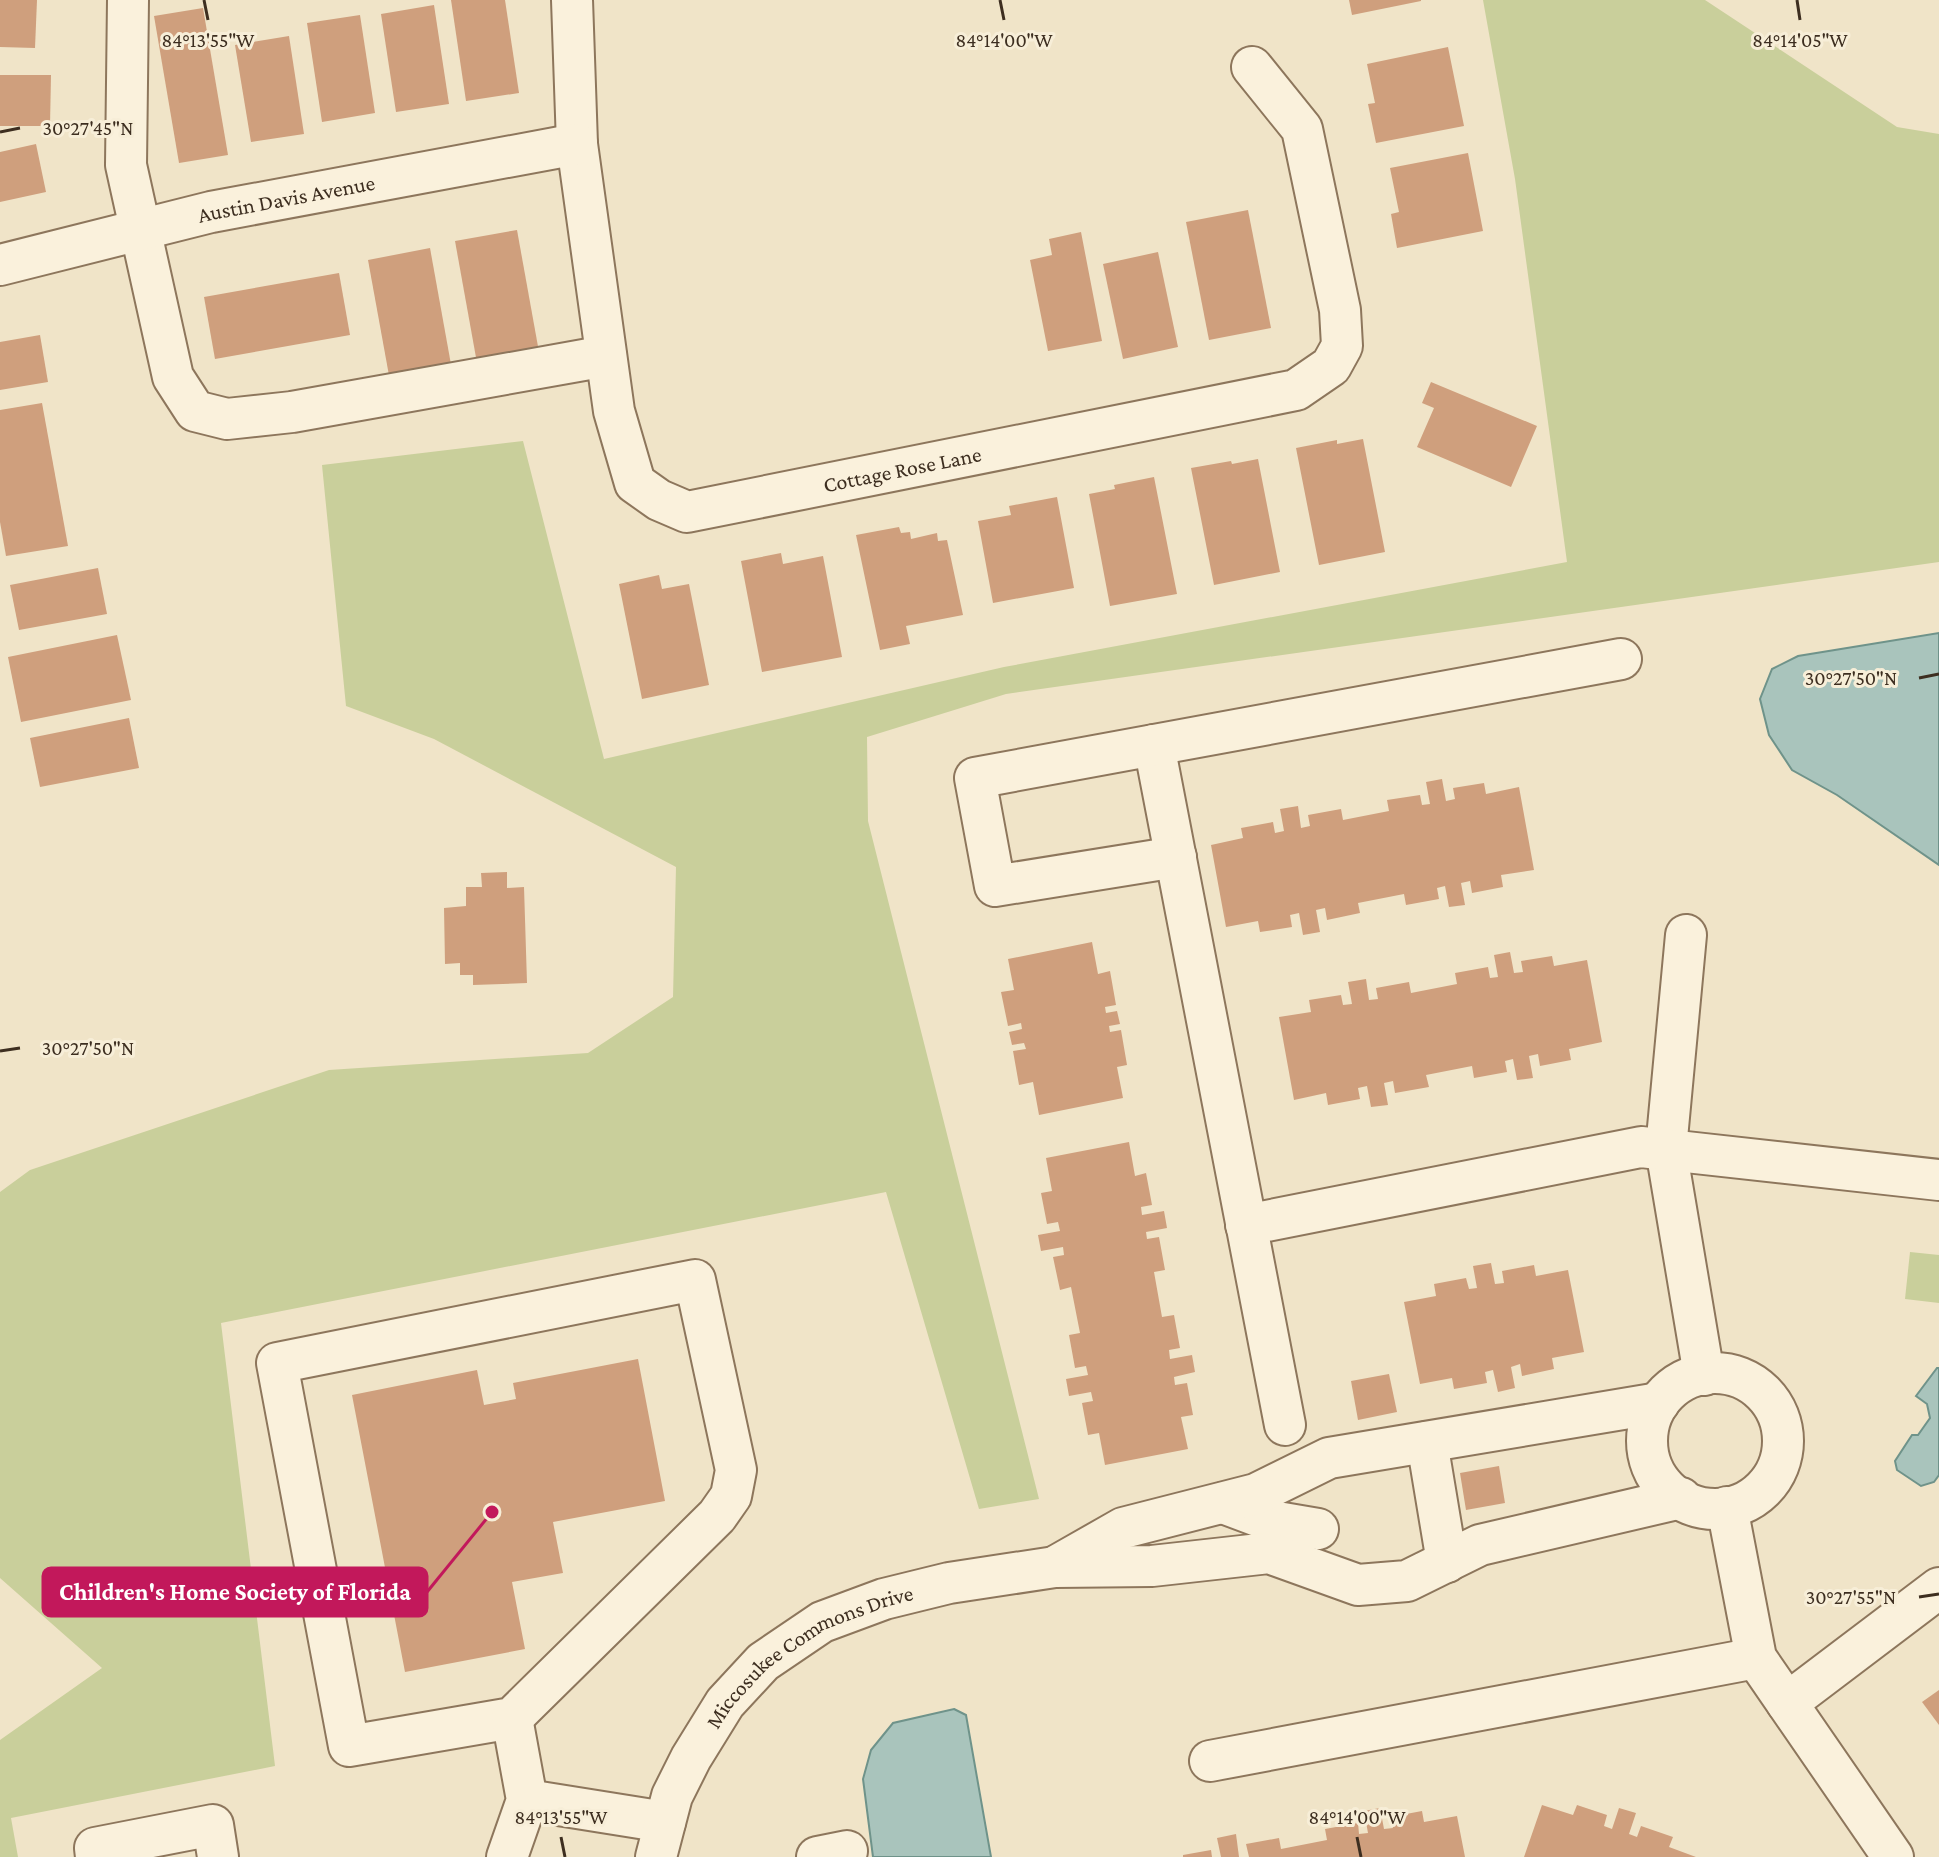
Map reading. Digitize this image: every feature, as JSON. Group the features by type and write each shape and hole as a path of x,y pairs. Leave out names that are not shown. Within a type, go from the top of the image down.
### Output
{"street":[{"path":"128,0 126,165 173,377 195,411 227,419 292,412 606,356"},
{"name":"Cottage Rose Lane","path":"572,0 577,144 614,411 635,483 659,500 687,512 1296,390 1331,366 1342,346 1340,310 1302,129 1252,67"},
{"name":"Austin Davis Avenue","path":"0,265 211,212 577,144"},
{"path":"1176,857 995,886 975,778 1621,659"},
{"path":"1154,745 1285,1425"},
{"path":"1686,935 1666,1149 1704,1375"},
{"path":"1246,1225 1641,1147 1939,1180"},
{"path":"695,1280 736,1470 731,1496 717,1516 512,1718 349,1746 277,1363 695,1280"},
{"path":"1720,1373 1740,1377 1760,1389 1775,1407 1783,1430 1782,1453 1775,1475 1759,1493 1739,1505 1712,1509 1689,1504 1669,1491 1655,1472 1648,1450 1649,1424 1659,1403 1675,1386 1704,1375 1720,1373"},
{"path":"1055,1567 1123,1528 1256,1494 1329,1458 1659,1403"},
{"path":"1427,1442 1447,1562"},
{"path":"1055,1567 1152,1566 1269,1553 1358,1585 1407,1581 1480,1545 1681,1498"},
{"path":"1223,1503 1271,1521 1318,1529"},
{"path":"1727,1507 1756,1658 1893,1857"},
{"name":"Miccosukee Commons Drive","path":"660,1840 672,1796 691,1758 725,1703 763,1662 822,1622 884,1599 949,1583 1055,1567"},
{"path":"1787,1703 1939,1588"},
{"path":"1210,1761 1756,1658"},
{"path":"507,1857 527,1800 512,1718"},
{"path":"527,1800 660,1840"},
{"path":"96,1857 95,1848 213,1825 218,1857"}],"green space":[{"path":"1483,0 1705,0 1897,127 1939,134 1939,562 1006,694 867,737 868,821 1039,1499 979,1509 886,1192 221,1323 275,1766 11,1818 18,1857 0,1857 0,1740 102,1668 0,1578 0,1192 30,1170 329,1070 588,1053 673,997 676,867 434,739 346,706 322,465 523,441 604,759 1004,667 1567,562 1515,179"},
{"path":"1910,1252 1939,1255 1939,1303 1905,1299"}],"water":[{"path":"1939,633 1939,865 1837,795 1792,770 1769,735 1760,699 1772,669 1798,656"},
{"path":"1937,1368 1939,1475 1934,1482 1921,1486 1897,1470 1895,1461 1912,1435 1918,1435 1930,1418 1927,1404 1916,1396"},
{"path":"954,1709 966,1715 991,1857 873,1857 863,1779 871,1750 893,1723"}],"building":[{"path":"0,0 37,0 35,48 0,47"},
{"path":"451,0 505,0 519,93 466,101"},
{"path":"1349,0 1421,0 1421,1 1352,15"},
{"path":"434,5 449,104 396,112 381,14"},
{"path":"203,8 228,155 179,163 154,16"},
{"path":"360,15 375,113 322,122 307,23"},
{"path":"289,36 304,134 251,142 235,45"},
{"path":"1448,47 1464,126 1376,143 1368,104 1375,103 1367,64"},
{"path":"0,75 51,75 50,126 0,126"},
{"path":"36,144 46,192 0,202 0,152"},
{"path":"1468,153 1483,231 1397,248 1391,214 1399,212 1390,168"},
{"path":"1248,210 1271,328 1209,340 1186,222"},
{"path":"517,230 539,352 477,363 455,241"},
{"path":"1081,232 1102,341 1048,351 1030,260 1052,255 1049,239"},
{"path":"430,248 452,370 390,381 368,260"},
{"path":"1158,252 1178,347 1123,359 1103,264"},
{"path":"339,273 350,335 215,359 204,297"},
{"path":"40,335 48,382 0,390 0,342"},
{"path":"1431,382 1537,426 1511,487 1417,447 1434,408 1422,403"},
{"path":"42,403 68,546 6,556 0,522 0,410"},
{"path":"1363,439 1385,552 1319,565 1296,448 1337,440 1337,444"},
{"path":"1258,459 1280,572 1214,585 1191,468"},
{"path":"1154,477 1177,594 1110,606 1089,494"},
{"path":"1057,497 1074,588 993,603 978,521 1011,515 1009,506"},
{"path":"899,527 901,533 910,532 911,539 937,533 938,541 947,540 963,615 906,626 910,644 880,650 856,535"},
{"path":"781,553 783,564 823,556 842,657 762,672 741,561"},
{"path":"98,568 107,614 19,630 10,585"},
{"path":"659,575 662,589 689,584 709,685 642,699 619,584"},
{"path":"117,635 131,700 21,722 8,657"},
{"path":"129,718 139,768 40,787 30,738"},
{"path":"1442,779 1446,801 1455,799 1453,788 1484,783 1486,794 1519,787 1534,870 1501,875 1503,887 1472,893 1470,881 1461,883 1465,905 1449,907 1445,886 1437,888 1439,899 1406,905 1404,894 1358,903 1360,913 1327,920 1325,908 1316,910 1320,932 1303,935 1299,913 1290,915 1292,927 1260,932 1258,921 1226,927 1211,845 1243,838 1241,828 1273,822 1275,833 1284,831 1280,809 1298,806 1301,828 1310,826 1308,815 1341,809 1343,820 1389,811 1387,800 1420,795 1422,805 1430,804 1426,782"},
{"path":"507,872 507,888 524,887 527,983 473,985 473,975 460,975 460,963 445,964 444,908 466,906 466,887 482,887 481,873"},
{"path":"1092,942 1098,974 1110,971 1116,1005 1105,1007 1106,1013 1117,1011 1120,1024 1109,1026 1110,1032 1121,1030 1127,1065 1117,1067 1123,1098 1039,1115 1033,1082 1019,1085 1013,1051 1026,1049 1024,1043 1012,1045 1009,1032 1022,1029 1021,1023 1008,1026 1001,992 1014,990 1008,959"},
{"path":"1510,952 1514,973 1523,972 1521,961 1552,956 1554,966 1587,960 1602,1042 1569,1049 1571,1060 1540,1066 1538,1054 1529,1056 1533,1078 1517,1080 1513,1059 1505,1061 1507,1072 1474,1078 1472,1066 1426,1075 1429,1087 1395,1093 1393,1081 1384,1083 1388,1105 1371,1107 1367,1086 1358,1088 1360,1099 1328,1105 1326,1093 1294,1100 1279,1017 1311,1012 1309,1000 1341,995 1343,1005 1352,1004 1348,982 1366,979 1369,1000 1378,999 1376,988 1409,982 1411,993 1457,984 1455,973 1488,967 1490,978 1498,977 1494,955"},
{"path":"1129,1142 1135,1176 1146,1173 1152,1205 1141,1207 1142,1215 1164,1211 1167,1228 1146,1232 1147,1239 1159,1237 1165,1270 1154,1272 1162,1317 1174,1315 1180,1348 1169,1350 1170,1359 1192,1355 1195,1372 1174,1377 1175,1385 1187,1383 1193,1415 1181,1417 1188,1449 1105,1465 1099,1433 1088,1435 1082,1403 1093,1401 1091,1392 1069,1396 1066,1379 1088,1375 1086,1366 1075,1368 1069,1335 1080,1333 1071,1287 1060,1290 1053,1257 1064,1255 1063,1247 1041,1251 1038,1235 1060,1231 1058,1222 1047,1224 1041,1193 1052,1191 1046,1158"},
{"path":"1491,1263 1495,1284 1504,1283 1502,1271 1534,1265 1536,1276 1568,1270 1584,1352 1552,1358 1554,1369 1522,1376 1520,1364 1511,1367 1515,1388 1498,1392 1493,1370 1485,1372 1487,1383 1454,1389 1452,1378 1420,1384 1404,1302 1436,1296 1434,1284 1466,1278 1469,1289 1477,1288 1473,1266"},
{"path":"638,1359 665,1501 553,1522 563,1573 512,1582 525,1649 405,1672 352,1395 477,1370 484,1405 516,1399 513,1383"},
{"path":"1389,1374 1397,1412 1358,1420 1351,1381"},
{"path":"1499,1466 1505,1503 1466,1510 1460,1473"},
{"path":"1939,1690 1939,1725 1922,1702"},
{"path":"1542,1805 1573,1815 1577,1805 1607,1815 1604,1826 1612,1829 1619,1808 1636,1813 1629,1834 1637,1837 1641,1826 1673,1837 1669,1847 1696,1857 1524,1857"},
{"path":"1380,1808 1384,1829 1393,1828 1390,1817 1422,1811 1424,1822 1457,1816 1465,1857 1249,1857 1246,1844 1279,1838 1281,1849 1327,1840 1325,1829 1358,1823 1359,1834 1368,1833 1364,1811"},
{"path":"1236,1834 1239,1857 1221,1857 1217,1838"},
{"path":"1211,1850 1212,1857 1183,1857 1183,1855"}],"place":[{"name":"Children's Home Society of Florida","path":"492,1512"}]}
